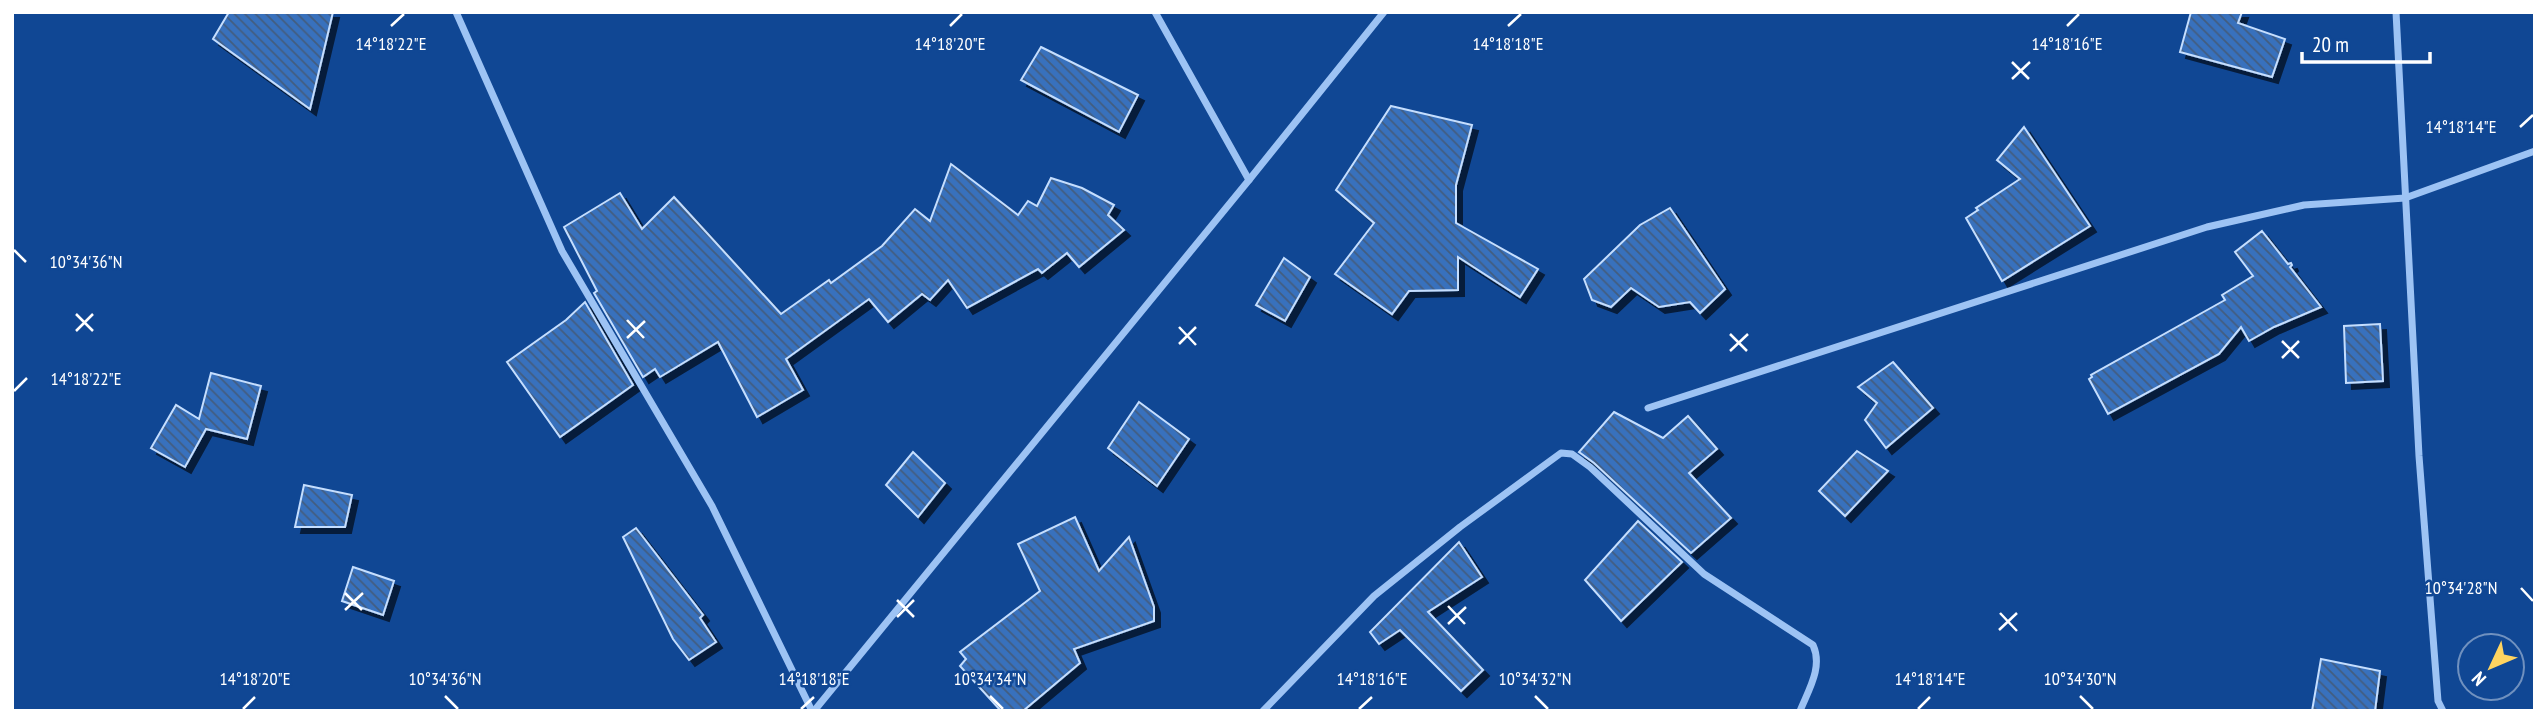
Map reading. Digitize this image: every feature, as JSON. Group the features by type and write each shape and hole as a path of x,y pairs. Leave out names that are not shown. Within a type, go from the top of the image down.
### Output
{"street":[{"path":"456,12 562,251 712,506 813,711 1384,12"},
{"path":"1155,12 1249,180"},
{"path":"2396,12 2419,456 2438,701 2435,711"},
{"path":"1648,408 2207,228 2304,205 2405,198 2535,151"},
{"path":"1263,711 1374,596 1460,527 1561,453 1566,453 1577,457 1611,485 1704,574 1813,645 1817,654 1816,671 1800,711"},
{"path":"2438,701 2443,711"}],"building":[{"path":"229,12 333,12 310,109 213,39"},
{"path":"2191,12 2242,12 2238,23 2285,39 2272,77 2180,52"},
{"path":"1041,47 1138,95 1119,132 1021,80"},
{"path":"1391,106 1472,125 1456,185 1456,223 1538,269 1520,297 1458,257 1458,290 1409,291 1392,314 1335,274 1374,223 1336,190"},
{"path":"2024,127 2090,226 2002,281 1966,218 1978,210 1976,208 2020,179 1997,160"},
{"path":"951,164 1018,215 1028,201 1037,206 1051,178 1082,188 1114,205 1108,215 1124,230 1079,267 1067,253 1042,273 1038,269 967,308 948,280 930,300 922,294 888,322 869,299 786,359 803,390 757,417 718,342 660,377 655,369 643,377 594,293 597,291 564,227 620,193 642,229 674,197 781,314 829,280 831,283 882,246 915,209 930,221"},
{"path":"1670,208 1725,289 1700,313 1690,302 1659,307 1631,288 1611,307 1592,300 1584,279 1640,225"},
{"path":"2262,231 2288,264 2291,263 2290,267 2321,307 2249,341 2241,327 2219,354 2108,414 2089,379 2091,375 2225,300 2222,295 2253,276 2235,252"},
{"path":"1284,258 1310,277 1285,321 1256,305"},
{"path":"585,302 633,385 560,437 507,362 566,320"},
{"path":"2380,324 2383,381 2346,383 2344,326"},
{"path":"1893,362 1933,408 1886,448 1865,420 1877,403 1858,387"},
{"path":"211,373 261,386 247,439 206,429 185,467 151,448 176,405 199,419"},
{"path":"1139,402 1189,439 1157,486 1108,448"},
{"path":"1614,412 1663,438 1688,416 1717,449 1689,473 1731,518 1691,553 1579,452"},
{"path":"1857,451 1888,471 1845,516 1819,491"},
{"path":"913,452 945,483 918,517 886,485"},
{"path":"304,485 352,495 345,527 295,527"},
{"path":"1075,517 1099,571 1129,537 1154,607 1154,621 1074,649 1080,663 1023,711 1001,711 960,666 966,659 960,652 1040,591 1018,544"},
{"path":"1638,521 1682,562 1621,621 1585,580"},
{"path":"636,528 703,615 700,618 716,642 689,660 673,639 623,537"},
{"path":"1459,542 1482,577 1428,612 1483,670 1461,691 1400,630 1379,644 1370,632"},
{"path":"353,567 394,581 383,615 342,601"},
{"path":"2321,659 2380,671 2375,711 2312,711"}]}
